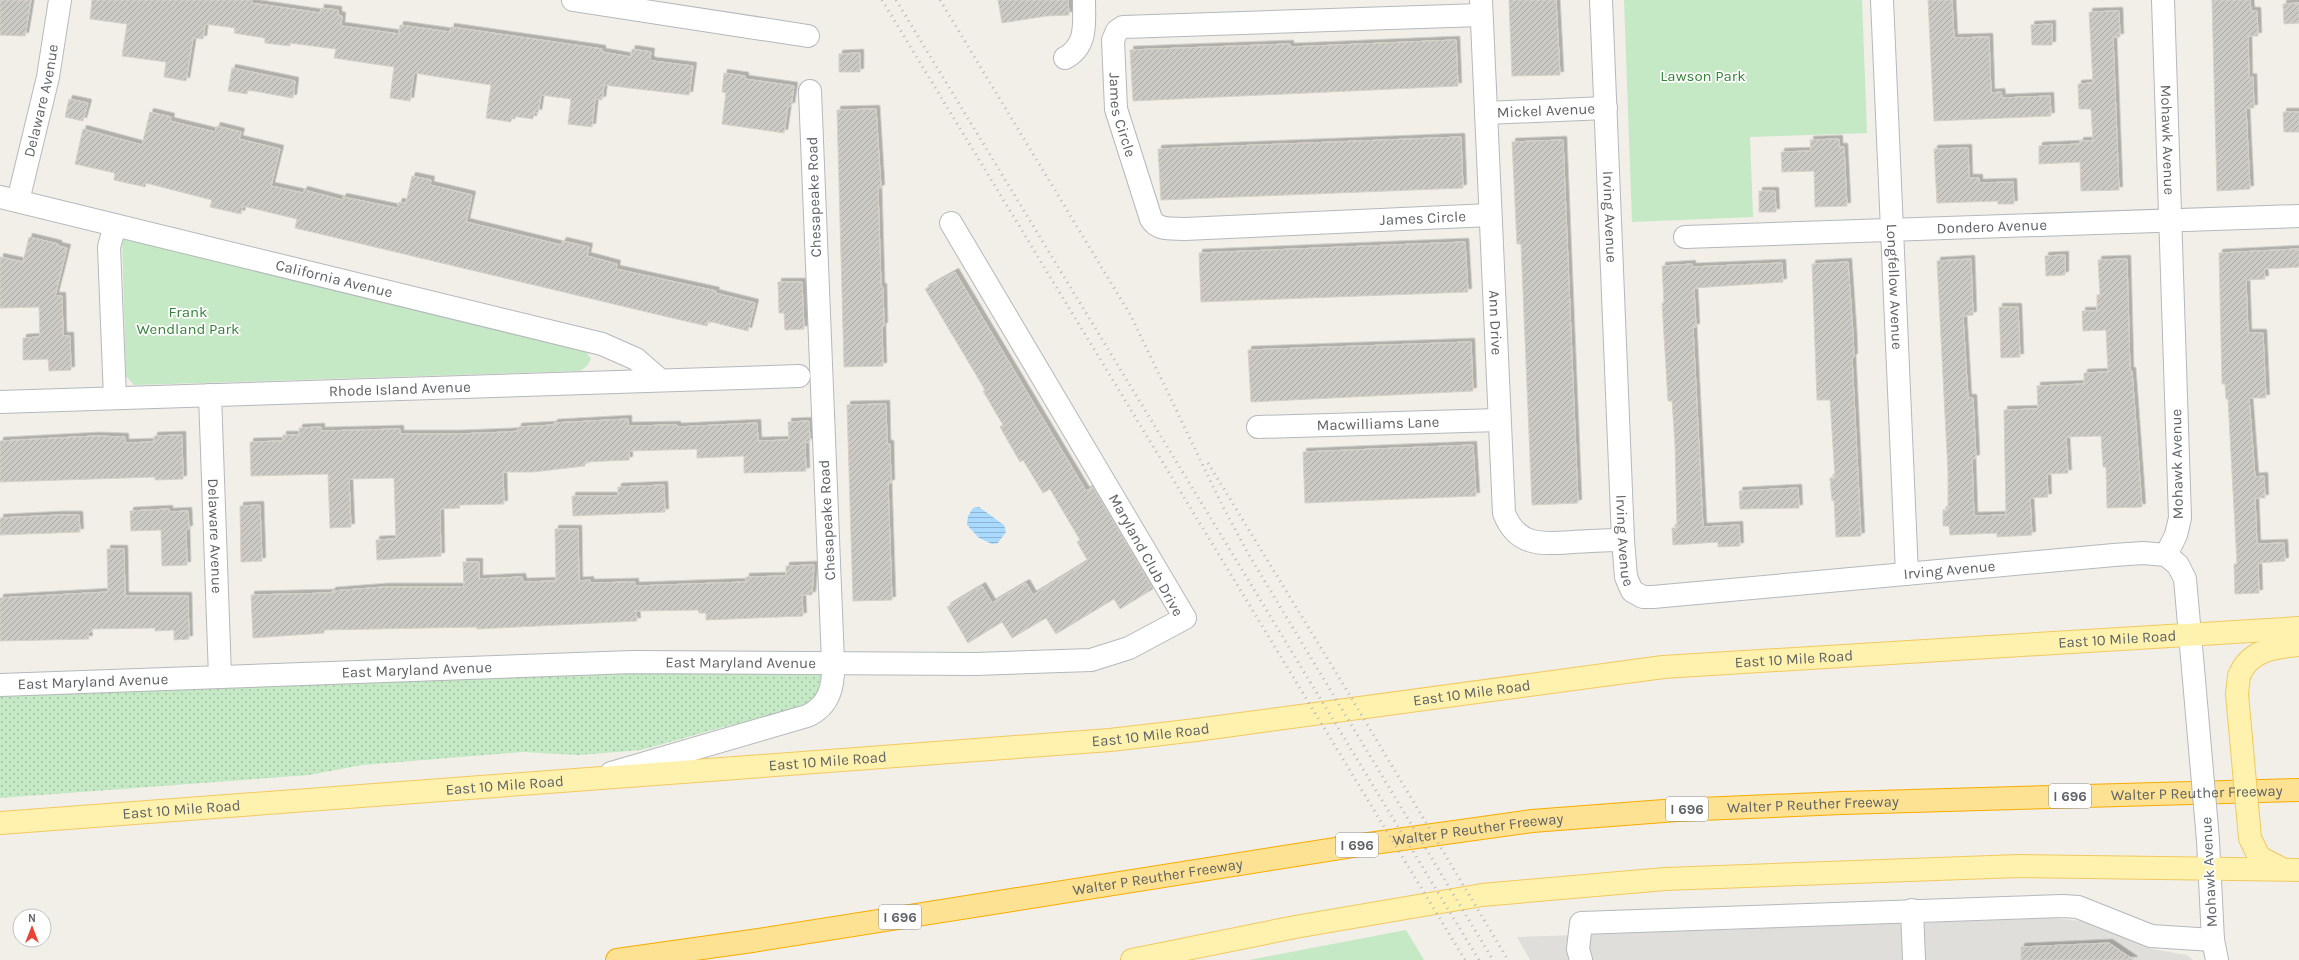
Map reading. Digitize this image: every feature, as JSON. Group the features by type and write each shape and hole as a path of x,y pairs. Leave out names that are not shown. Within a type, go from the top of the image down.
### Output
{"highway":[{"name":"Walter P Reuther Freeway","path":"617,960 760,940 1360,845 1532,820 1670,810 1834,803 2299,790"}],"main road":[{"name":"East 10 Mile Road","path":"0,822 1110,740 1242,724 1663,667 2299,628"},
{"path":"2291,870 2259,857 2250,838 2237,694 2239,676 2246,663 2265,650 2299,645"},
{"path":"1132,960 1365,914 1482,895 1589,885 1750,875 2019,866 2291,870"}],"street":[{"name":"Delaware Avenue","path":"9,199 48,78 60,0"},
{"path":"573,0 808,36"},
{"path":"1065,58 1074,53 1083,37 1084,0"},
{"name":"Irving Avenue","path":"1601,0 1623,540 1626,577 1632,591 1643,597 2130,554 2166,555"},
{"name":"Longfellow Avenue","path":"1882,0 1907,574"},
{"name":"Mohawk Avenue","path":"2163,0 2180,518 2176,535 2166,555 2178,565 2185,579 2211,869 2215,950"},
{"name":"Ann Drive","path":"1481,7 1504,513 1515,532 1534,542 1547,544 1623,540"},
{"name":"James Circle","path":"1481,7 1127,26 1117,31 1113,40 1118,119 1151,219 1157,226 1185,229 1490,215"},
{"name":"Chesapeake Road","path":"593,778 816,712 825,702 830,692 834,677 810,91"},
{"name":"Mickel Avenue","path":"1486,113 1606,108"},
{"name":"California Avenue","path":"9,199 602,344 636,359 659,379"},
{"name":"Dondero Avenue","path":"1685,238 1892,232 2299,216"},
{"name":"Maryland Club Drive","path":"833,662 976,664 1091,660 1129,648 1185,618 951,223"},
{"path":"115,225 109,247 115,398"},
{"name":"Rhode Island Avenue","path":"0,402 659,379 799,376"},
{"name":"Delaware Avenue","path":"210,395 220,676"},
{"name":"Macwilliams Lane","path":"1258,427 1499,420"},
{"name":"East Maryland Avenue","path":"0,685 632,662 833,662"},
{"path":"1581,960 1578,949 1581,923 1912,910 2078,907 2151,936 2215,950"},
{"path":"1912,910 1914,960"}],"shaded area":[{"path":"2052,918 2082,921 2152,949 2187,955 2193,960 1530,960 1517,937"}],"green space":[{"name":"Lawson Park","path":"1624,0 1862,0 1867,133 1750,137 1753,217 1632,222"},
{"name":"Frank Wendland Park","path":"122,238 584,349 591,359 587,366 580,371 134,385 126,376"},
{"path":"613,672 820,673 823,678 816,699 799,710 733,728 731,725 641,750 578,755 523,752 362,765 309,775 0,798 0,694"},
{"path":"1406,930 1424,960 1249,960"}],"water":[{"path":"979,507 1004,525 1006,532 998,543 992,544 979,538 967,525 968,516 973,508"}],"building":[{"path":"0,0 31,0 25,36 0,35"},
{"path":"92,0 252,0 251,3 320,13 321,8 338,10 338,15 342,16 341,26 399,34 400,25 450,32 451,27 602,49 602,52 631,57 632,49 651,52 650,59 652,61 693,66 689,95 604,85 602,100 595,99 592,127 568,124 571,99 541,95 538,113 534,112 533,119 512,116 511,122 486,118 491,85 414,73 410,101 390,98 394,67 334,58 336,49 290,43 290,46 265,43 265,38 234,33 235,28 205,24 203,39 193,38 186,81 164,77 166,62 122,56 127,24 90,19"},
{"path":"998,0 1068,0 1069,15 1046,16 1002,23"},
{"path":"1509,0 1556,0 1560,75 1512,76"},
{"path":"1928,0 1952,0 1954,38 1989,37 1991,93 2001,92 2002,98 2050,96 2051,116 1934,121"},
{"path":"2212,0 2250,0 2251,11 2257,11 2258,36 2248,36 2249,78 2253,77 2254,108 2246,108 2250,189 2217,191"},
{"path":"2299,3 2299,23 2284,24 2283,4"},
{"path":"2119,11 2120,37 2113,37 2119,190 2081,191 2080,162 2039,164 2039,146 2080,144 2080,141 2093,141 2091,109 2079,109 2078,84 2093,83 2089,12"},
{"path":"2052,24 2052,45 2032,45 2031,25"},
{"path":"1456,40 1458,86 1133,101 1130,50 1290,44 1290,47"},
{"path":"860,53 860,72 839,72 839,54"},
{"path":"232,68 295,81 293,98 248,90 247,94 228,91"},
{"path":"724,73 745,76 745,79 794,86 791,106 788,106 784,133 722,124 726,93 722,92"},
{"path":"69,99 88,103 83,121 65,117"},
{"path":"876,109 881,188 878,189 881,287 883,287 883,366 844,367 837,110"},
{"path":"150,112 171,117 170,121 215,132 217,126 241,132 239,139 280,149 271,186 303,193 304,190 342,200 343,197 397,208 399,202 406,203 412,176 431,180 430,185 472,195 466,222 561,245 563,241 589,247 587,256 617,264 616,269 716,291 715,293 755,303 748,331 708,321 707,326 295,228 297,219 243,206 241,214 210,207 212,200 146,183 145,187 114,180 115,173 75,164 83,129 142,145"},
{"path":"2283,112 2299,112 2299,132 2284,132"},
{"path":"1461,137 1463,188 1161,200 1158,149"},
{"path":"1839,139 1839,147 1844,147 1847,206 1815,207 1814,171 1782,172 1781,152 1811,151 1810,140"},
{"path":"1563,140 1578,503 1532,505 1521,244 1517,244 1512,142"},
{"path":"1968,148 1969,178 1979,178 1979,183 2013,182 2014,204 1998,204 1998,201 1937,203 1934,149"},
{"path":"1759,191 1775,191 1776,212 1759,212"},
{"path":"29,237 58,244 58,246 67,248 55,296 62,296 63,336 70,336 71,370 49,371 48,359 23,360 23,338 40,337 39,307 0,308 0,257 23,262"},
{"path":"1465,242 1468,292 1201,302 1199,253"},
{"path":"2299,249 2299,267 2264,269 2265,279 2246,280 2248,333 2263,333 2266,398 2249,398 2255,477 2264,476 2265,498 2255,498 2257,544 2284,543 2285,561 2258,563 2259,593 2235,594 2234,564 2237,564 2228,399 2226,399 2225,384 2222,384 2219,253"},
{"path":"2065,255 2065,275 2046,276 2045,256"},
{"path":"1971,259 1973,315 1963,316 1968,398 1973,398 1976,458 1972,459 1974,516 2006,515 2004,410 2038,409 2037,386 2084,384 2084,373 2108,372 2106,330 2083,331 2082,311 2097,311 2097,295 2100,295 2098,260 2127,259 2130,371 2132,371 2142,507 2107,508 2106,467 2103,467 2101,436 2066,437 2068,473 2047,474 2048,497 2030,498 2032,535 1997,537 1997,533 1950,535 1949,526 1943,526 1943,510 1948,510 1948,473 1937,261"},
{"path":"1848,262 1853,334 1854,357 1852,357 1861,536 1836,537 1834,500 1832,501 1830,478 1835,478 1830,400 1817,400 1812,264"},
{"path":"1782,263 1783,282 1694,288 1696,327 1693,327 1703,527 1739,525 1740,546 1718,547 1718,542 1673,545 1672,528 1677,528 1675,445 1672,401 1668,401 1662,303 1664,303 1662,266 1692,264 1692,267"},
{"path":"955,272 1086,491 1093,487 1153,589 1120,609 1114,599 1056,634 1046,618 1012,638 1002,622 968,643 947,607 982,586 992,603 1026,583 1033,595 1088,561 1077,542 1080,540 1050,489 1043,493 1023,460 1020,462 1000,427 1003,425 983,391 985,390 925,289"},
{"path":"778,282 802,282 804,329 785,330 784,313 779,313"},
{"path":"1999,307 2018,307 2020,357 2001,358"},
{"path":"1471,342 1473,391 1251,402 1248,350"},
{"path":"886,404 887,444 890,444 891,483 888,483 892,600 853,601 847,405"},
{"path":"628,419 628,426 677,425 677,427 757,423 758,441 789,440 788,422 809,421 810,442 805,442 806,471 744,473 744,456 697,458 697,449 629,451 629,460 585,462 585,466 533,472 503,472 504,504 459,505 460,508 440,509 441,556 377,560 376,540 396,539 394,478 349,479 351,527 330,528 328,474 251,476 250,442 283,441 283,435 299,435 299,428 321,427 321,431 400,429 400,434 457,434 509,432 518,431 518,427 554,425 554,423"},
{"path":"182,435 183,479 155,480 155,477 0,482 0,441 96,436 125,437 125,443 154,442 154,436"},
{"path":"1473,445 1476,496 1305,503 1303,452"},
{"path":"664,485 665,512 573,516 572,496 618,496 618,487"},
{"path":"1798,488 1799,508 1740,509 1739,491"},
{"path":"260,505 262,561 241,562 240,506"},
{"path":"169,509 169,512 188,511 189,529 186,529 187,565 162,566 161,530 131,531 130,511"},
{"path":"79,515 80,532 0,535 0,518"},
{"path":"555,529 578,529 579,581 590,580 590,583 635,582 635,586 746,582 746,577 786,576 786,566 814,565 812,595 802,595 803,616 706,620 706,613 699,613 698,610 636,611 637,621 477,629 477,627 324,630 324,633 253,638 251,595 332,593 332,591 385,587 464,587 463,562 479,562 479,579 522,577 523,582 556,581"},
{"path":"107,549 124,549 125,596 188,596 189,639 174,640 174,630 155,631 155,628 91,629 91,632 88,632 89,639 0,641 0,598 108,592"},
{"path":"2109,943 2134,960 2021,960 2021,947"}],"railway":[{"path":"882,0 1465,960"},
{"path":"896,0 1479,960"},
{"path":"940,0 1131,316 1222,505 1249,555 1493,960"},
{"path":"1208,463 1343,684 1508,960"}]}
